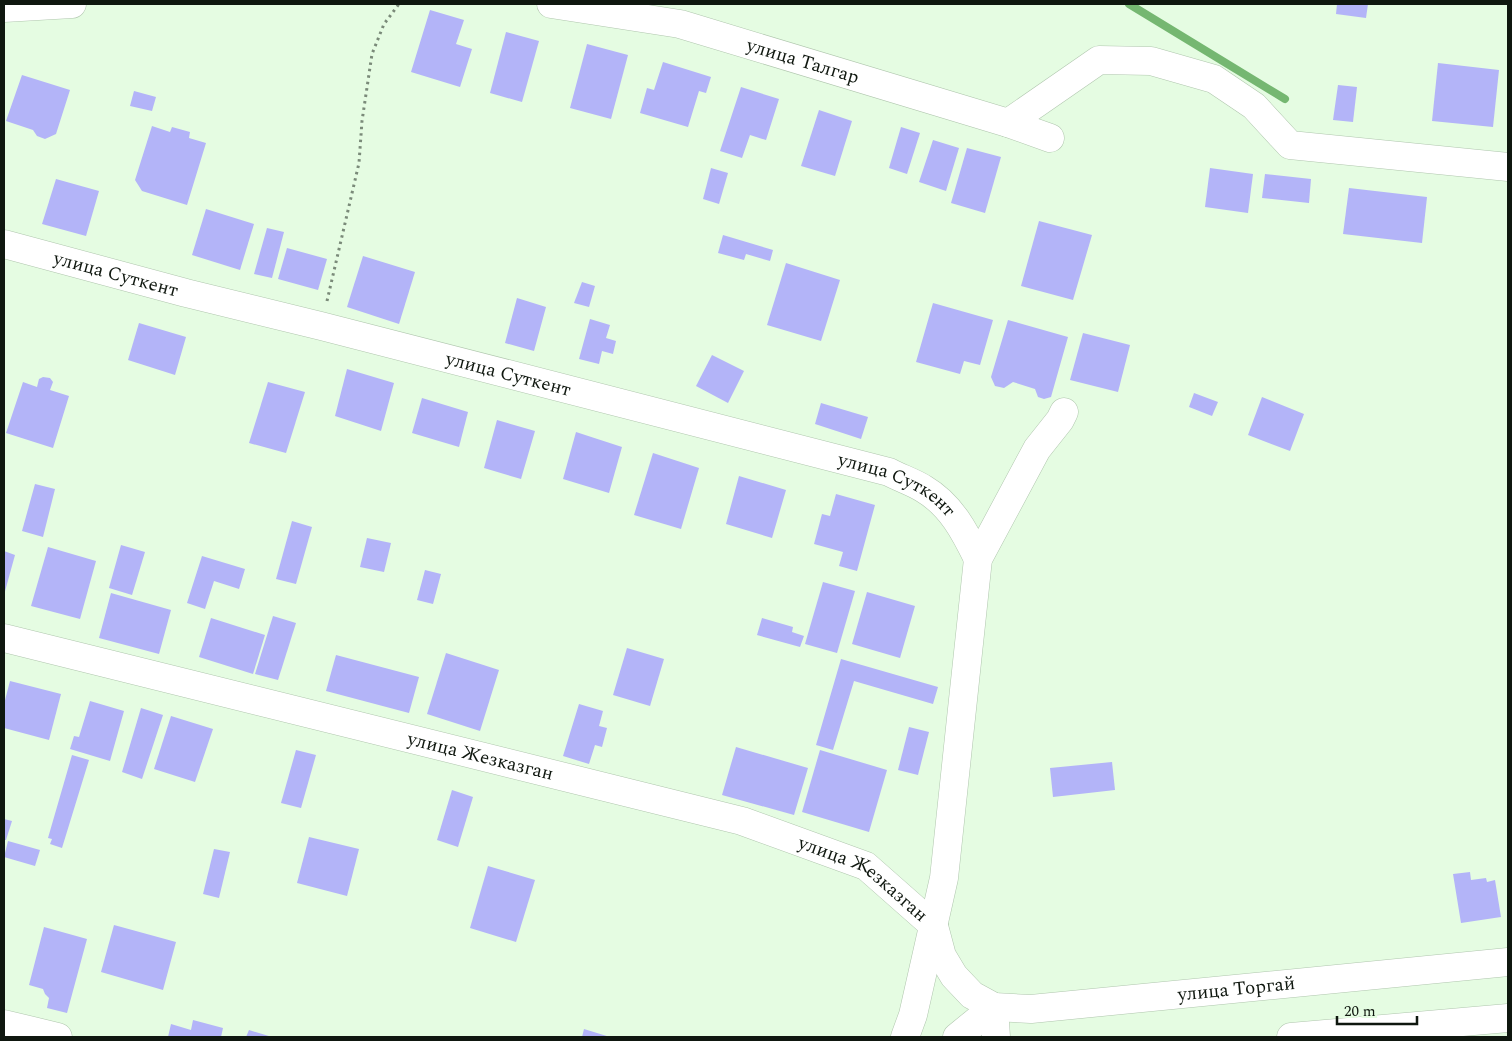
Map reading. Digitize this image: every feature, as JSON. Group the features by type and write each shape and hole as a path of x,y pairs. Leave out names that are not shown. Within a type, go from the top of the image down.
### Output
{"street":[{"path":"4,8 72,4"},
{"name":"улица Талгар","path":"551,4 680,24 1050,138"},
{"path":"1008,124 1099,60 1151,61 1214,80 1254,106 1290,145 1508,167"},
{"name":"улица Суткент","path":"4,244 186,293 889,472 924,489 944,504 964,530 978,559"},
{"path":"905,1037 913,1015 944,878 978,559 1037,449 1064,412"},
{"name":"улица Жезказган","path":"4,638 742,821 866,866 934,926"},
{"path":"934,926 942,956 954,976 972,996 994,1007"},
{"name":"улица Торгай","path":"994,1007 1031,1009 1508,962"},
{"path":"957,1037 994,1007"},
{"path":"994,1007 996,1037"},
{"path":"1291,1037 1508,1018"},
{"path":"4,1024 58,1037"}],"path":[{"path":"321,326 359,163 362,121 372,54 384,24 399,4"}],"building":[{"path":"1337,4 1368,4 1366,18 1336,14"},
{"path":"430,10 464,20 456,44 472,49 460,87 411,72"},
{"path":"506,32 539,41 522,102 490,93"},
{"path":"587,44 628,55 611,119 570,108"},
{"path":"663,62 711,77 706,93 699,91 688,127 640,113 647,88 654,90"},
{"path":"1438,63 1499,70 1493,127 1432,121"},
{"path":"22,75 70,90 56,134 45,139 37,136 33,130 6,121"},
{"path":"1338,85 1357,87 1353,122 1333,120"},
{"path":"741,87 779,99 766,140 750,135 742,158 720,151"},
{"path":"134,91 156,97 152,111 130,106"},
{"path":"819,110 852,121 835,176 801,166"},
{"path":"152,126 170,132 172,127 190,132 189,138 206,143 187,205 142,191 135,180"},
{"path":"901,127 920,133 907,174 889,168"},
{"path":"933,140 959,148 946,191 919,182"},
{"path":"967,148 1001,157 985,213 951,203"},
{"path":"711,168 728,173 719,204 703,199"},
{"path":"1210,168 1253,174 1248,213 1205,207"},
{"path":"1265,174 1311,179 1309,203 1262,198"},
{"path":"56,179 99,191 86,236 42,224"},
{"path":"1349,188 1427,197 1422,243 1343,234"},
{"path":"206,209 254,224 240,270 192,255"},
{"path":"1039,221 1092,235 1073,300 1021,286"},
{"path":"267,228 284,232 272,278 254,274"},
{"path":"723,235 773,250 770,261 746,254 744,260 718,253"},
{"path":"287,248 327,259 318,290 278,279"},
{"path":"363,256 415,272 399,324 347,307"},
{"path":"786,263 840,280 821,341 767,325"},
{"path":"582,282 595,286 589,307 574,303"},
{"path":"517,298 546,307 534,351 505,343"},
{"path":"933,303 993,320 980,365 964,361 960,374 916,362"},
{"path":"590,319 610,325 606,338 616,341 613,354 602,351 599,364 579,359"},
{"path":"1008,320 1068,337 1051,397 1044,399 1038,397 1035,389 1013,382 1004,388 995,386 991,377"},
{"path":"139,323 186,337 175,375 128,360"},
{"path":"1083,333 1130,345 1118,392 1070,380"},
{"path":"712,355 744,371 728,403 696,386"},
{"path":"347,369 394,383 381,431 335,416"},
{"path":"43,377 50,378 53,382 50,390 69,396 53,448 6,433 23,382 37,387 39,379"},
{"path":"268,382 305,392 286,453 249,443"},
{"path":"1194,393 1218,402 1212,416 1189,407"},
{"path":"1262,397 1304,414 1290,451 1248,435"},
{"path":"422,398 468,412 459,447 412,433"},
{"path":"821,403 868,417 861,439 815,424"},
{"path":"497,420 535,431 521,479 484,468"},
{"path":"576,432 622,447 609,493 563,479"},
{"path":"653,453 699,468 681,529 634,515"},
{"path":"739,476 786,490 772,538 726,524"},
{"path":"35,484 55,489 43,537 22,531"},
{"path":"836,494 875,505 857,571 839,566 843,552 814,544 822,514 830,516"},
{"path":"292,521 312,527 296,584 276,579"},
{"path":"367,538 391,543 384,572 360,567"},
{"path":"121,545 145,552 132,595 109,588"},
{"path":"48,547 96,561 80,619 31,606"},
{"path":"4,551 15,555 4,595"},
{"path":"202,556 245,569 239,589 214,581 205,609 187,603"},
{"path":"425,570 441,574 433,604 417,600"},
{"path":"823,582 855,591 837,653 805,644"},
{"path":"867,592 915,606 900,658 852,644"},
{"path":"111,593 171,610 159,654 99,638"},
{"path":"273,616 296,623 278,680 255,674"},
{"path":"211,618 265,635 253,674 199,657"},
{"path":"762,618 793,627 792,632 804,636 800,647 757,635"},
{"path":"627,648 664,659 650,706 613,695"},
{"path":"446,653 499,670 480,731 427,714"},
{"path":"336,655 419,677 409,713 326,691"},
{"path":"841,659 938,687 933,704 854,681 833,750 816,745"},
{"path":"10,681 61,694 49,740 4,728 4,704"},
{"path":"90,701 124,711 110,761 70,749 74,736 79,737"},
{"path":"579,704 603,711 599,726 607,728 602,747 595,745 589,764 563,756"},
{"path":"141,708 163,715 142,779 122,772"},
{"path":"171,716 213,729 195,782 154,769"},
{"path":"909,727 929,732 918,775 898,770"},
{"path":"736,747 808,768 794,815 722,795"},
{"path":"296,750 316,755 301,808 281,803"},
{"path":"820,750 887,770 869,832 802,812"},
{"path":"72,755 89,760 62,848 50,844 52,839 48,838"},
{"path":"1112,762 1115,790 1053,797 1050,768"},
{"path":"452,790 473,797 458,847 437,840"},
{"path":"4,819 12,821 6,840 4,840"},
{"path":"309,837 359,849 347,896 297,883"},
{"path":"8,841 40,850 35,866 4,857"},
{"path":"214,849 230,852 219,898 203,894"},
{"path":"488,866 535,880 516,942 470,928"},
{"path":"1470,872 1471,880 1486,878 1487,882 1495,880 1501,917 1461,923 1453,874"},
{"path":"114,925 176,942 163,990 101,972"},
{"path":"44,927 87,939 67,1013 47,1008 49,998 43,989 29,985"},
{"path":"193,1020 223,1028 221,1037 168,1037 171,1024 191,1030"},
{"path":"584,1029 610,1037 582,1037"},
{"path":"249,1030 272,1037 246,1037"}],"waterway":[{"path":"1129,4 1285,99"}]}
